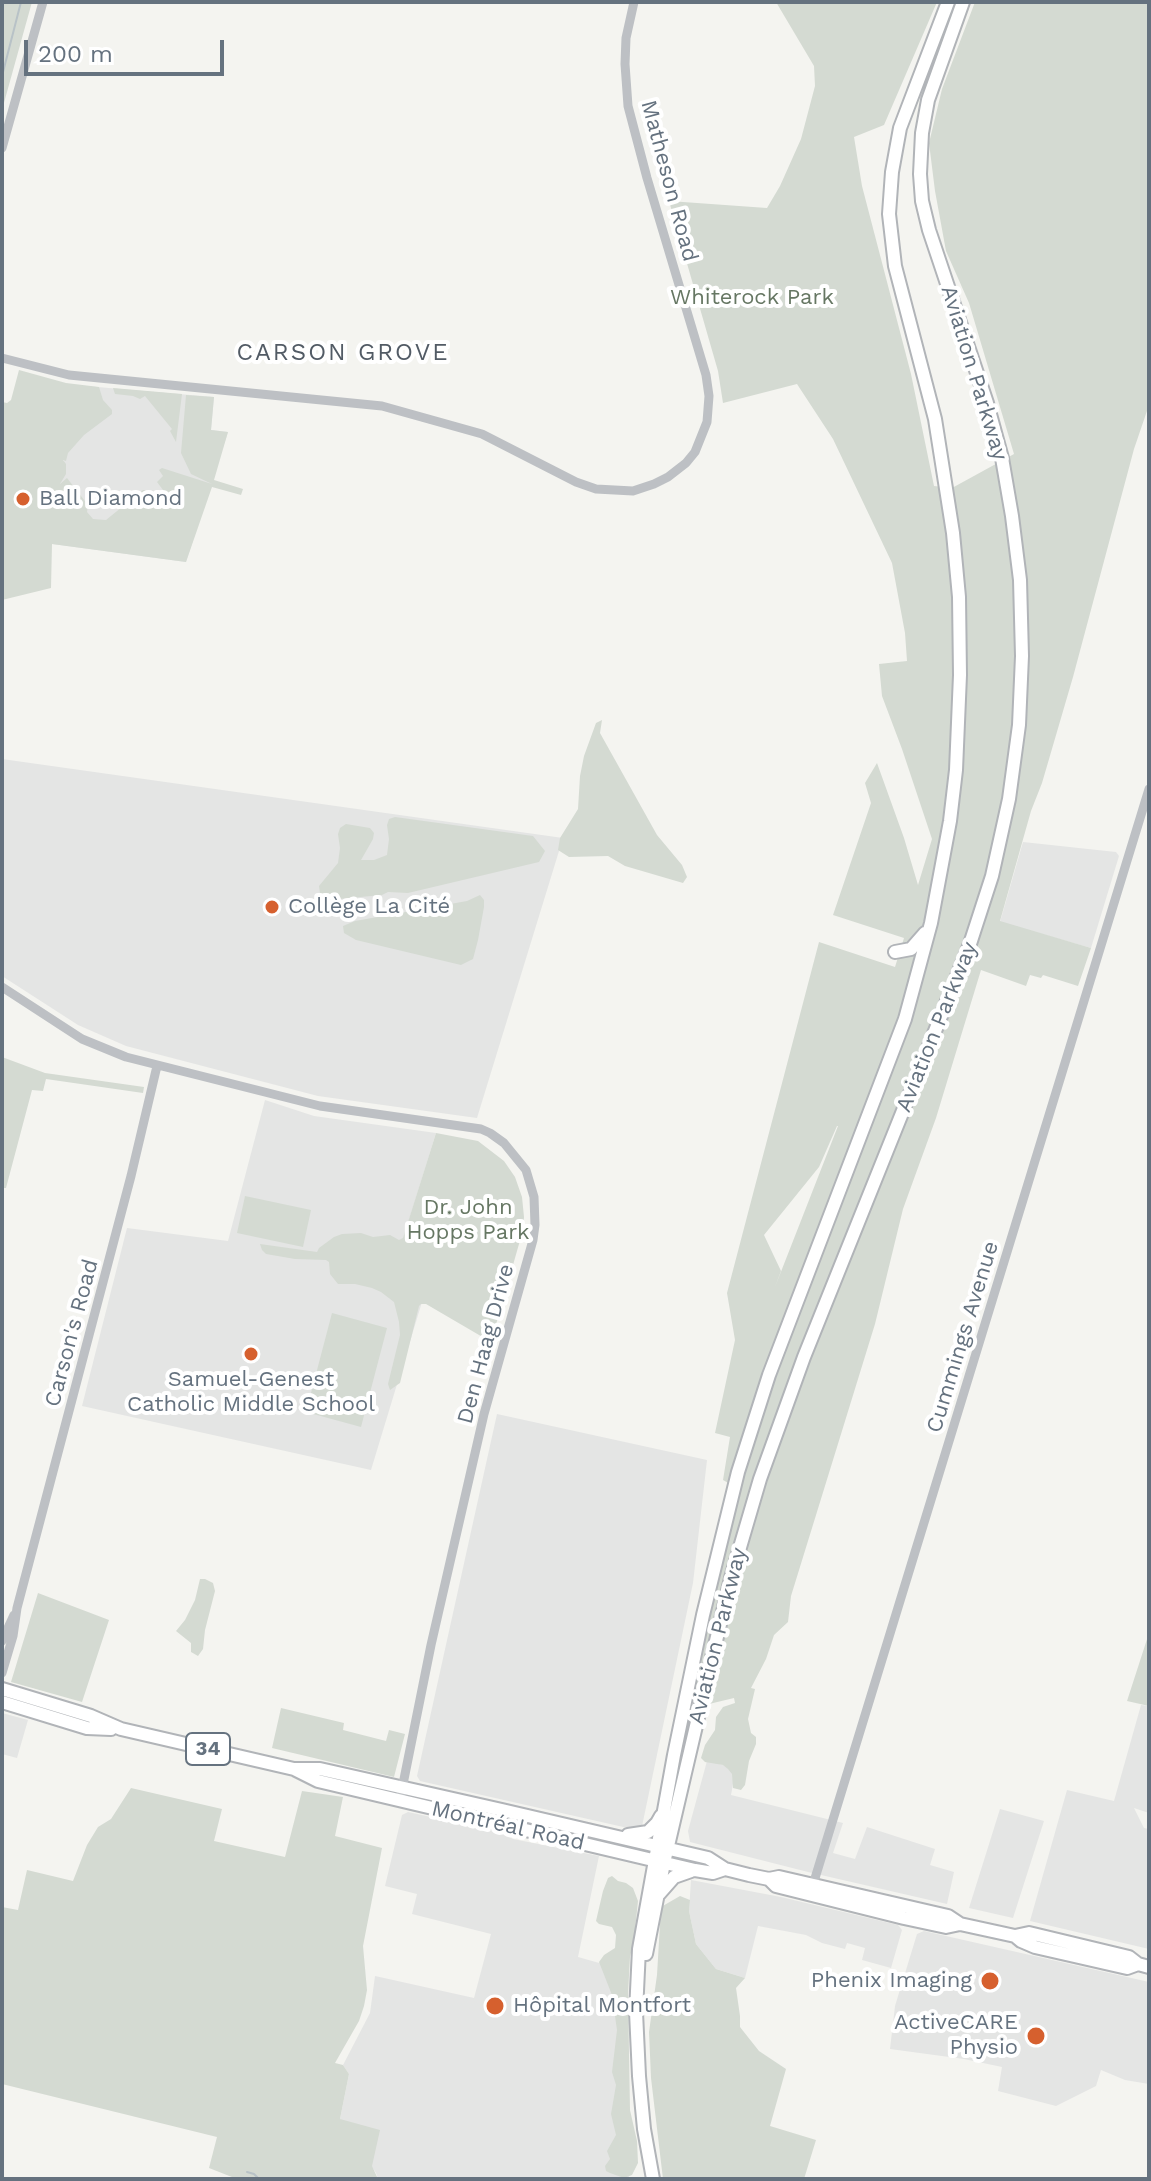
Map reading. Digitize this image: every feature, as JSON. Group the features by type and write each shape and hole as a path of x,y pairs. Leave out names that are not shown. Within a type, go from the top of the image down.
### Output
{"main road":[{"name":"Aviation Parkway","path":"653,2179 642,2116 637,2037 674,1755 700,1633 738,1472 769,1375 892,1056 913,992 931,923 947,839 956,770 959,597 943,463 932,406 895,266 889,203 900,128 948,2"},
{"name":"Aviation Parkway","path":"662,1847 675,1817 730,1585 760,1479 804,1357 970,944 998,848 1015,760 1022,656 1020,580 1012,516 1002,458 984,392 929,230 920,174 922,133 928,100 963,2"},
{"path":"913,992 909,967 895,952 907,951 917,944 931,923"},
{"path":"738,1472 760,1479"},
{"name":"Montréal Road","path":"2,1689 91,1716 121,1729 294,1769 320,1769 401,1794 659,1862 713,1873 725,1869"},
{"name":"Montréal Road","path":"2,1702 87,1728 121,1729"},
{"name":"Montréal Road","path":"401,1794 662,1847 708,1858 725,1869 769,1879 779,1877 812,1890 948,1916 960,1924 1015,1936 1029,1933 1129,1957 1144,1966"},
{"path":"599,1833 637,1835 648,1832 657,1823 667,1802"},
{"path":"675,1817 678,1840 700,1856"},
{"path":"616,1852 643,1869 654,1892 674,1877 695,1870"}],"street":[{"path":"2,148 43,2"},
{"name":"Matheson Road","path":"2,358 69,375 382,406 482,434 596,489 633,491 668,477 694,453 707,422 709,396 703,365 628,106 625,51 634,2"},
{"name":"Cummings Avenue","path":"812,1890 1149,789"},
{"name":"Den Haag Drive","path":"2,987 82,1039 126,1057 320,1106 481,1129 510,1149 531,1182 535,1213 533,1240 484,1414 431,1645 401,1794"},
{"name":"Carson's Road","path":"2,1673 157,1066"},
{"name":"Carson's Road","path":"2,1641 17,1608"}],"shaded area":[{"path":"74,385 214,397 211,430 228,432 186,562 52,544"},
{"name":"Collège La Cité","path":"2,759 563,838 477,1118 318,1096 126,1046 78,1025 2,976"},
{"path":"1023,842 1116,852 1119,856 1091,948 1000,922"},
{"name":"Samuel-Genest Catholic Middle School","path":"265,1100 314,1116 436,1133 396,1262 422,1302 371,1470 82,1406 127,1228 228,1241"},
{"path":"497,1414 707,1460 693,1583 641,1831 420,1781 417,1776"},
{"path":"1141,1705 1149,1706 1149,1813 1134,1808 1144,1828 1149,1829 1149,1949 1030,1921 1067,1790 1114,1801"},
{"path":"2,1713 28,1720 17,1758 2,1754"},
{"path":"707,1761 736,1768 731,1795 843,1823 833,1853 855,1859 867,1827 935,1849 930,1865 954,1872 947,1904 690,1842 688,1831"},
{"path":"1000,1809 1044,1821 1013,1918 969,1908"},
{"name":"Hôpital Montfort","path":"408,1812 500,1832 513,1839 599,1856 578,1957 617,1968 629,2179 378,2179 340,2119 349,2074 343,2065 370,2013 375,1976 474,1998 491,1934 412,1914 417,1894 385,1886 402,1815"},
{"path":"691,1880 781,1897 898,1925 902,1930 891,1968 862,1960 865,1948 847,1943 845,1949 806,1935 758,1926 745,1978 716,1969 696,1944 689,1911"},
{"path":"924,1931 1149,1982 1149,2084 1125,2080 1101,2070 1096,2086 1056,2106 998,2091 1002,2067 890,2049 895,2006 917,1934"}],"green space":[{"path":"2,2 32,2 2,110"},
{"name":"Whiterock Park","path":"776,2 937,2 884,125 854,137 862,186 911,374 934,486 952,488 1014,454 969,303 946,251 929,143 942,89 975,2 1149,2 1149,405 1134,449 1073,677 1000,921 1091,948 1078,986 1043,975 1041,978 1030,975 1026,986 981,970 936,1118 903,1209 875,1324 791,1596 788,1622 774,1635 751,1688 755,1689 748,1719 756,1744 741,1790 733,1788 732,1774 723,1765 705,1762 701,1758 715,1730 716,1717 723,1707 735,1703 734,1698 709,1704 692,1698 739,1489 723,1480 730,1437 715,1433 735,1340 727,1293 819,942 895,967 904,938 833,915 871,803 865,783 877,763 918,885 932,839 882,696 879,664 907,661 892,563 833,439 797,384 723,403 718,371 669,201 767,208 801,139 815,86 814,66","holes":["838,1126 775,1287 781,1271 764,1235 819,1167"]},
{"path":"19,370 66,383 99,387 103,400 112,410 112,414 84,435 68,453 66,461 63,460 66,474 60,484 67,478 88,505 87,512 93,519 106,520 143,490 159,506 169,498 157,482 163,476 159,470 162,468 212,484 191,474 181,453 186,395 214,397 211,430 228,432 214,480 243,489 241,495 212,487 186,562 52,544 51,588 2,600 2,402 11,400"},
{"path":"113,388 182,394 176,442 170,431 172,429 145,396 140,399 115,394"},
{"path":"602,720 600,733 657,835 682,865 687,877 683,883 625,866 608,856 569,857 558,850 560,838 578,809 584,756 596,723"},
{"path":"395,817 533,836 545,851 539,862 408,893 388,892 339,899 320,893 319,886 338,863 340,828 346,824 370,828 374,833 373,839 361,860 374,860 387,855 387,825 389,819"},
{"path":"480,895 484,907 473,959 461,965 356,940 344,933 343,926 355,921 467,901"},
{"path":"2,1057 45,1073 144,1087 143,1093 46,1079 43,1091 32,1090 6,1188 2,1188"},
{"name":"Dr. John Hopps Park","path":"436,1133 478,1141 504,1161 515,1177 522,1197 523,1230 491,1342 421,1304 400,1383 390,1390 388,1384 400,1335 394,1302 372,1288 338,1284 330,1274 326,1260 266,1254 260,1244 317,1252 342,1234 403,1238"},
{"path":"245,1196 311,1210 303,1247 237,1233"},
{"path":"332,1313 387,1328 361,1427 306,1412"},
{"path":"200,1579 213,1583 215,1591 203,1649 198,1656 191,1652 191,1643 176,1631 195,1600"},
{"path":"38,1593 109,1620 82,1702 11,1682"},
{"path":"1149,1633 1149,1706 1127,1701"},
{"path":"281,1708 344,1723 343,1730 386,1741 389,1730 405,1734 394,1777 272,1748"},
{"path":"131,1788 222,1809 214,1841 285,1857 302,1791 343,1797 335,1836 382,1848 363,1946 367,1990 364,2006 335,2063 343,2065 349,2074 340,2119 380,2130 372,2166 378,2179 237,2179 209,2168 217,2137 2,2084 2,1907 18,1910 27,1870 73,1881 87,1845 98,1827 111,1819"},
{"path":"612,1876 633,1888 638,1901 628,1994 630,2110 638,2163 632,2175 624,2178 606,2171 605,2166 610,2159 607,2151 616,2135 611,2114 616,2085 612,2072 617,2030 612,1995 599,1962 615,1948 616,1935 612,1927 596,1921 603,1891 608,1878"},
{"path":"680,1896 690,1900 689,1911 696,1944 716,1969 745,1978 736,1988 740,2027 759,2051 786,2069 770,2126 816,2140 804,2179 663,2179 649,2032 657,1975 661,1907"}],"waterway":[{"path":"2,76 21,2"},
{"path":"247,2172 259,2179"}],"place":[{"name":"Ball Diamond","path":"23,499"},
{"name":"Collège La Cité","path":"272,907"},
{"name":"Samuel-Genest Catholic Middle School","path":"251,1354"},
{"name":"Phenix Imaging","path":"990,1981"},
{"name":"Hôpital Montfort","path":"495,2006"},
{"name":"ActiveCARE Physio","path":"1036,2036"}],"district":[{"name":"CARSON GROVE","path":"343,353"}]}
